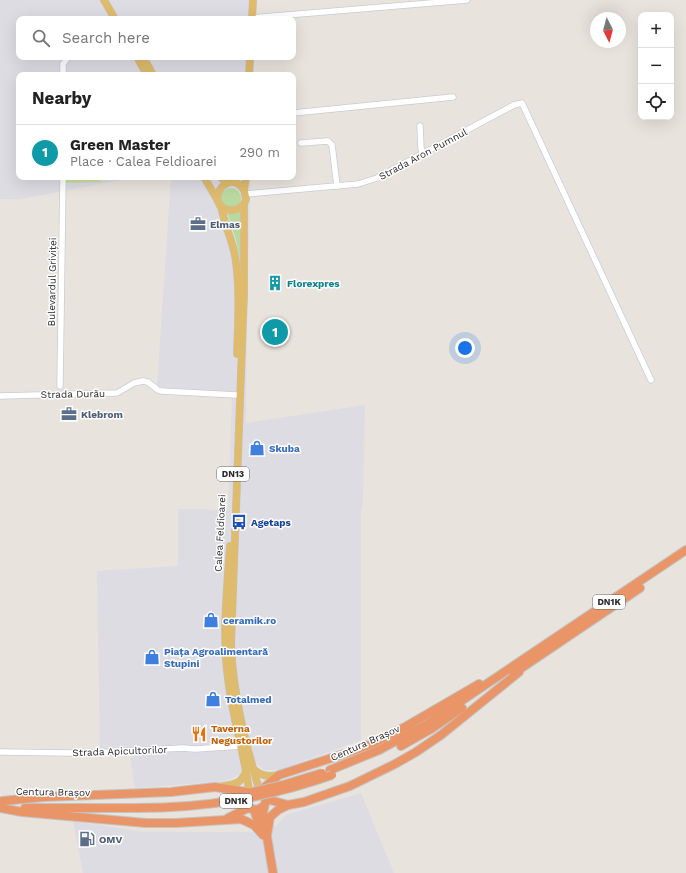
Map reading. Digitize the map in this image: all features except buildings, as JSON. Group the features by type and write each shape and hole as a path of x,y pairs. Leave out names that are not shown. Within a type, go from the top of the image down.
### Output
{"highway":[{"name":"Centura Brașov","path":"1,804 137,805 171,808 222,803 289,789 331,772 383,755 431,729 686,550"},
{"name":"Centura Brașov","path":"534,657 686,557"},
{"path":"1,804 44,797 171,792 215,787 248,791 260,789 279,775 374,743 534,657"},
{"path":"227,819 251,809 260,810 265,803 288,805 304,802 350,786 374,775 416,752 441,735 534,657"},
{"name":"DN13","path":"260,789 266,796 263,813 265,835 271,856 272,869"},
{"name":"DN13","path":"248,791 245,795 244,802 251,809 265,835"},
{"path":"1,804 22,812 163,823 241,819 254,825 265,835 270,817 278,810 288,805"}],"main road":[{"path":"104,0 113,16"},
{"path":"109,0 118,16"},
{"path":"252,16 253,0"},
{"path":"139,60 145,72"},
{"path":"145,60 151,72"},
{"path":"249,72 250,60"},
{"name":"DN13","path":"206,180 220,205"},
{"name":"Calea Feldioarei","path":"246,180 244,204 244,301 231,645 232,673 249,770 248,791"},
{"path":"244,204 233,211 229,210 220,205 218,194 219,190 230,181 239,184 245,192"},
{"name":"Calea Feldioarei","path":"220,205 233,244 238,278 236,395 226,665 230,700 241,746 249,770 260,789"},
{"path":"215,787 235,784 242,779 249,770 267,777 279,775"}],"street":[{"path":"276,16 467,0"},
{"path":"63,72 63,64 66,60"},
{"path":"296,113 453,97"},
{"name":"Strada Aron Pumnul","path":"245,192 358,184 373,180 514,105 522,103 651,380"},
{"path":"420,126 421,149 423,154"},
{"path":"301,143 328,141 332,145 336,186"},
{"name":"Bulevardul Griviței","path":"60,386 63,180"},
{"name":"Strada Durău","path":"0,396 117,393 134,383 143,381 148,382 161,391 236,395"},
{"name":"Strada Apicultorilor","path":"0,752 110,752 241,746"}],"shaded area":[{"path":"0,0 255,0 255,16 16,16 16,60 254,60 254,72 16,72 16,180 122,180 21,199 0,199"},
{"path":"171,180 251,180 247,301 246,423 365,405 363,501 361,512 361,740 279,770 264,770 257,764 243,763 240,774 226,781 136,788 134,784 130,755 100,753 97,571 178,566 178,509 228,510 232,396 157,387"},
{"path":"361,793 394,873 83,873 73,821 145,832 252,832 277,825 286,815"}],"green space":[{"path":"66,180 101,180 101,182 66,183"},
{"path":"231,188 238,191 241,198 238,205 231,208 224,205 221,198 224,191"},
{"path":"243,208 241,263 235,236 227,213"}],"place":[{"name":"Elmas","path":"198,224"},
{"name":"Florexpres","path":"275,283"},
{"name":"Green Master","path":"275,332"},
{"name":"Klebrom","path":"69,414"},
{"name":"Skuba","path":"257,448"},
{"name":"Agetaps","path":"239,522"},
{"name":"ceramik.ro","path":"211,620"},
{"name":"Piața Agroalimentară Stupini","path":"152,657"},
{"name":"Totalmed","path":"213,699"},
{"name":"Taverna Negustorilor","path":"199,734"},
{"name":"OMV","path":"87,839"}]}
